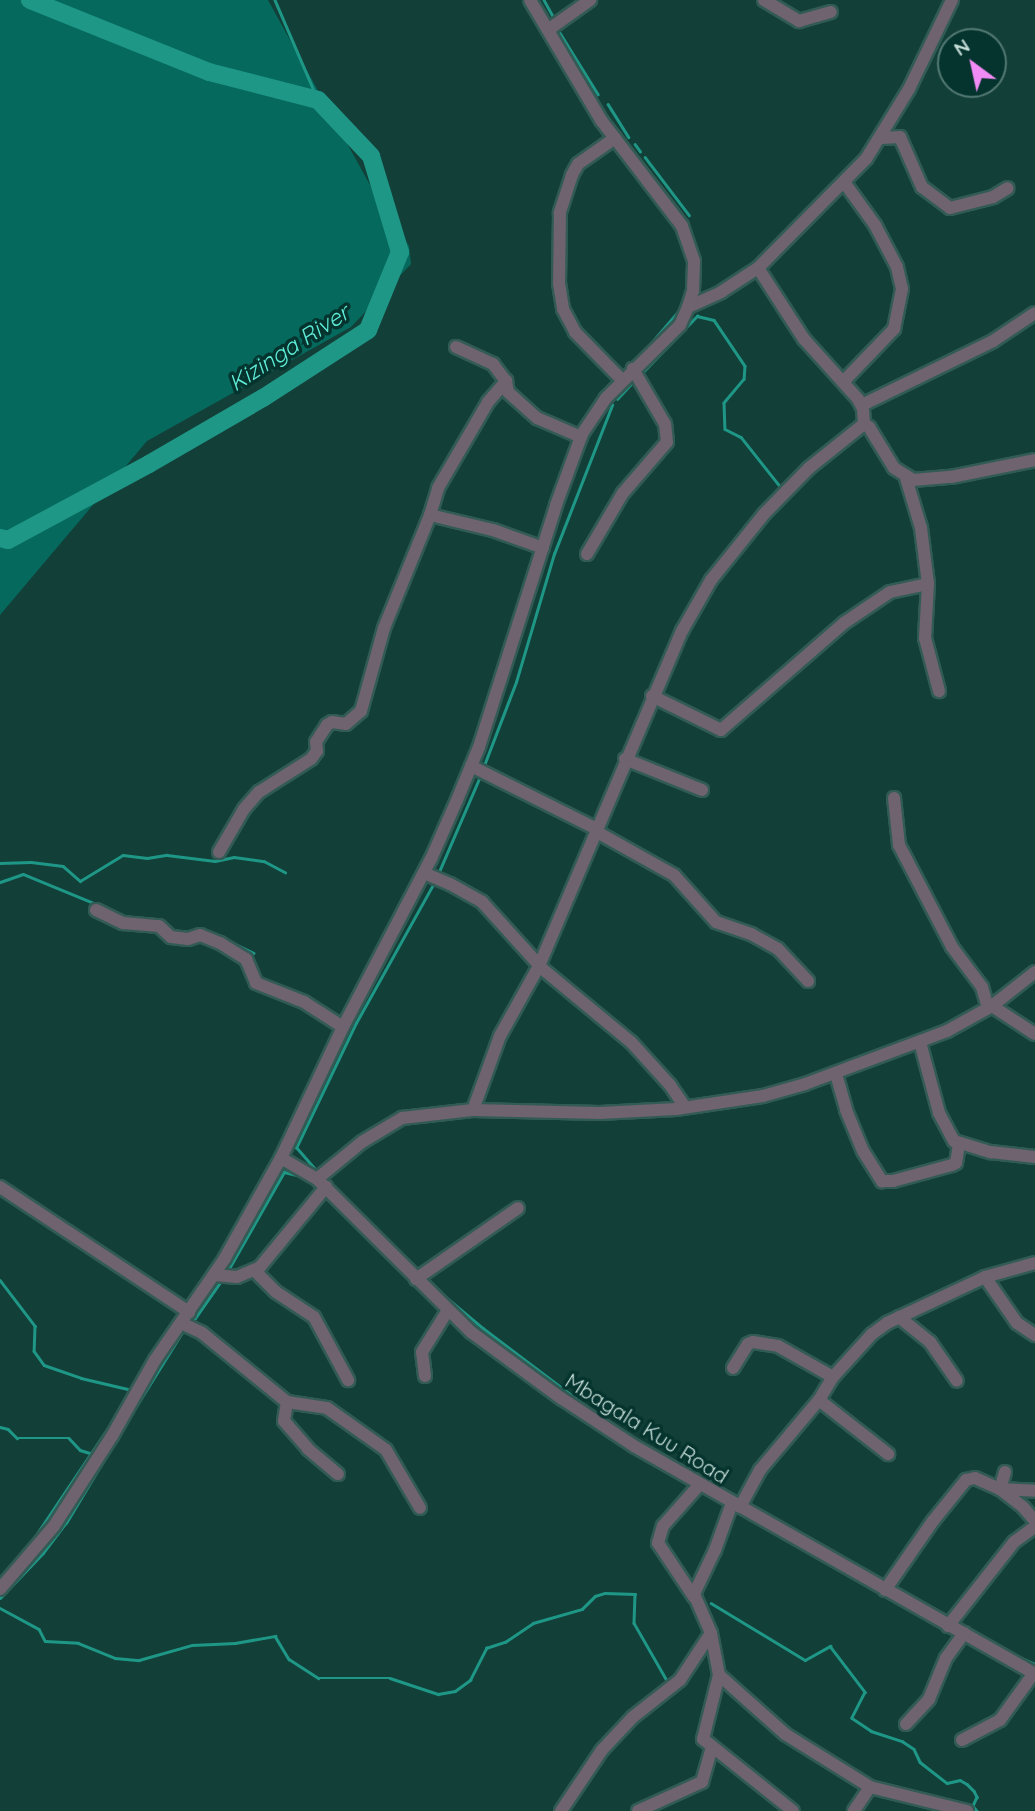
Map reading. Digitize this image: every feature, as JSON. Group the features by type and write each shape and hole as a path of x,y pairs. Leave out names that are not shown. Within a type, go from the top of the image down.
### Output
{"street":[{"path":"0,1590 54,1526 214,1275 282,1158 343,1027 424,873 471,766 581,437 593,413 622,380 680,325 688,307 694,279 694,261 688,238 664,200 615,138 530,0"},
{"path":"548,30 590,0"},
{"path":"764,0 799,21 831,12"},
{"path":"688,307 721,292 758,268 844,182 882,138 952,0"},
{"path":"882,138 901,137 922,187 950,208 993,197 1008,188"},
{"path":"615,138 578,164 568,185 560,213 559,284 563,309 575,332 622,380"},
{"path":"843,382 894,329 902,289 897,267 874,225 844,182"},
{"path":"758,268 804,339 862,405 864,424"},
{"path":"862,405 993,341 1035,313"},
{"path":"456,346 493,364 506,381 508,392 529,412 581,437"},
{"path":"587,554 623,493 667,442 665,424 633,369"},
{"path":"219,852 244,809 259,792 311,759 317,751 316,742 327,725 332,722 346,724 361,711 384,628 430,515 438,488 488,402 506,381"},
{"path":"864,424 869,427 894,468 906,478 921,528 928,584 925,638 939,691"},
{"path":"473,1110 500,1036 539,965 652,696 693,610 724,564 788,488 847,435 864,424"},
{"path":"906,478 941,478 1035,460"},
{"path":"430,515 493,530 543,548"},
{"path":"652,696 719,730 724,729 844,623 890,592 928,584"},
{"path":"625,760 702,790"},
{"path":"471,766 597,830 674,875 716,922 751,934 778,949 808,981"},
{"path":"894,798 899,845 952,947 982,987 990,1007 1035,1034"},
{"path":"424,873 482,902 539,965 631,1042 670,1085 684,1106"},
{"path":"96,910 123,923 159,926 172,937 188,940 200,935 220,943 246,959 256,983 304,1002 343,1027"},
{"path":"214,1275 237,1277 260,1267 321,1183 362,1142 393,1121 473,1110 600,1113 676,1109 764,1096 836,1074 920,1042 990,1007 1035,972"},
{"path":"920,1042 939,1113 949,1134 959,1145 1035,1157"},
{"path":"836,1074 863,1151 882,1181 892,1181 952,1165 956,1163 959,1145"},
{"name":"Mbagala Kuu Road","path":"282,1158 321,1183 471,1332 539,1383 634,1446 1035,1674"},
{"path":"0,1187 189,1312"},
{"path":"416,1279 518,1208"},
{"path":"694,1597 736,1505 760,1470 819,1400 833,1377 872,1334 899,1317 985,1277 1035,1263"},
{"path":"254,1270 276,1292 314,1317 348,1380"},
{"path":"985,1277 1017,1323 1035,1335"},
{"path":"425,1376 422,1352 448,1310"},
{"path":"899,1317 930,1342 957,1381"},
{"path":"181,1323 202,1333 287,1402 327,1408 386,1450 420,1508"},
{"path":"733,1368 748,1345 753,1342 778,1346 833,1377"},
{"path":"819,1400 888,1454"},
{"path":"287,1402 284,1420 308,1449 338,1474"},
{"path":"1000,1489 1004,1472"},
{"path":"885,1590 966,1479 975,1478 1000,1489 1023,1507 1035,1521"},
{"path":"700,1484 663,1526 658,1543 694,1597 711,1633 719,1675 702,1735 705,1742 793,1811"},
{"path":"1000,1489 1035,1491"},
{"path":"948,1626 1014,1542 1035,1527"},
{"path":"561,1811 602,1750 633,1717 680,1680 711,1633"},
{"path":"906,1724 929,1699 946,1658 964,1633"},
{"path":"962,1740 1000,1720 1035,1674"},
{"path":"719,1675 785,1734 870,1787 967,1811"},
{"path":"638,1811 702,1783 712,1747"},
{"path":"854,1811 870,1787"}],"green space":[{"path":"0,0 268,0 380,203 409,246 411,264 351,327 147,441 0,615"}],"waterway":[{"name":"Kizinga River","path":"0,538 8,540 149,464 263,398 368,330 400,252 371,156 318,100 209,72 30,0"},
{"path":"275,0 318,100"},
{"path":"544,0 553,16"},
{"path":"560,33 598,94"},
{"path":"608,104 629,137"},
{"path":"635,144 640,151"},
{"path":"645,157 689,215"},
{"path":"683,302 687,285"},
{"path":"651,343 681,308"},
{"path":"641,374 697,316 714,320 745,366 744,379 724,403 725,429 741,437 779,485"},
{"path":"622,372 644,350"},
{"path":"603,393 612,381"},
{"path":"617,399 634,381"},
{"path":"483,768 516,682 554,554 612,405"},
{"path":"583,421 589,412"},
{"path":"513,621 526,581"},
{"path":"468,758 497,671"},
{"path":"438,874 481,774"},
{"path":"0,863 31,862 63,866 80,881 123,855 147,858 167,855 215,861 234,857 264,861 285,872"},
{"path":"0,882 23,874 96,904"},
{"path":"319,1174 296,1148 356,1023 434,883"},
{"path":"115,912 128,918"},
{"path":"171,930 193,932"},
{"path":"223,938 254,953"},
{"path":"263,1179 291,1122"},
{"path":"227,1272 284,1172 301,1176"},
{"path":"0,1280 35,1326 34,1351 44,1365 81,1378 132,1390"},
{"path":"191,1324 221,1281"},
{"path":"434,1287 483,1328 602,1418"},
{"path":"135,1408 183,1331"},
{"path":"483,1348 497,1359"},
{"path":"140,1374 147,1362"},
{"path":"26,1550 116,1416"},
{"path":"0,1598 43,1553 66,1523 128,1420"},
{"path":"0,1427 8,1429 17,1438 69,1438 80,1450 93,1454"},
{"path":"811,1540 845,1559"},
{"path":"869,1573 885,1581"},
{"path":"893,1586 945,1616"},
{"path":"0,1608 39,1629 45,1641 78,1643 115,1658 139,1660 192,1645 235,1643 275,1636 289,1659 318,1678 390,1678 438,1694 455,1691 470,1680 486,1648 505,1642 533,1623 582,1609 595,1596 605,1593 635,1594 634,1623 669,1684"},
{"path":"711,1603 805,1660 830,1646 865,1692 852,1718 871,1731 902,1741 914,1749 920,1762 947,1783 960,1780 967,1784 977,1797 973,1806 977,1811"},
{"path":"957,1622 985,1638"},
{"path":"1015,1655 1035,1664"}]}
